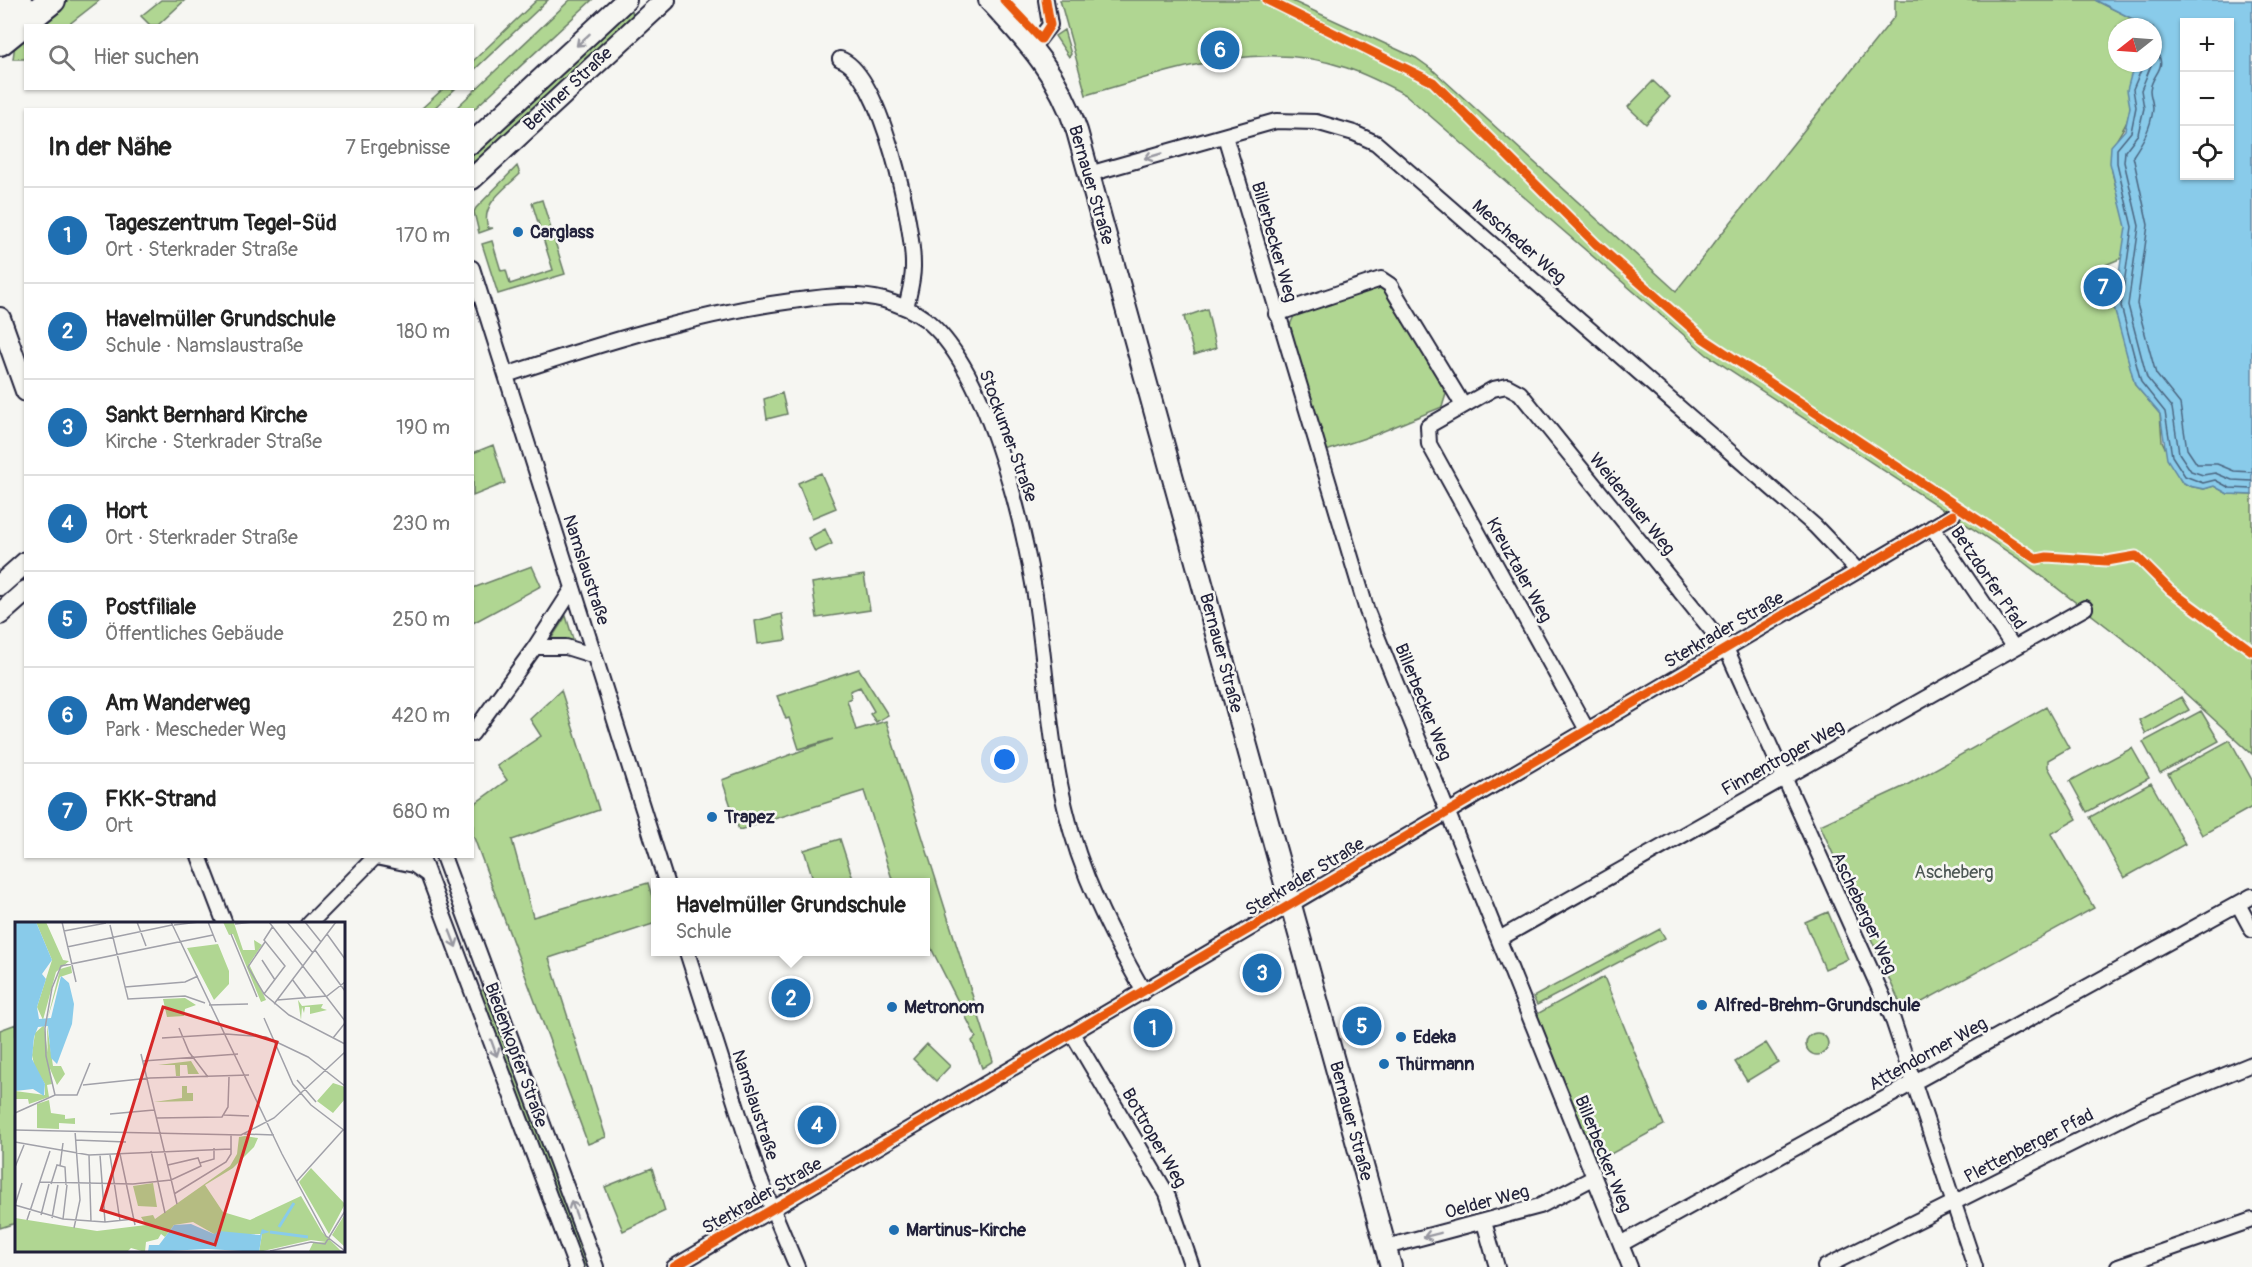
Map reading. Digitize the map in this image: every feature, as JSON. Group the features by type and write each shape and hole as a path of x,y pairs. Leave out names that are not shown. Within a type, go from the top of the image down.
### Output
{"highway":[{"path":"0,15 18,0"},
{"path":"0,42 52,0"}],"main road":[{"name":"Berliner Straße","path":"474,141 626,0"},
{"name":"Berliner Straße","path":"474,177 665,0"},
{"name":"Bernauer Straße","path":"980,0 1030,45"},
{"name":"Bernauer Straße","path":"989,0 1030,45 1061,90 1076,125 1391,1267"},
{"path":"0,318 24,385"},
{"path":"0,585 24,564"},
{"path":"0,614 24,593"}],"street":[{"path":"1030,45 1050,25 1046,0"},
{"path":"840,59 852,66 866,87 885,130 900,180 910,227 914,267 906,308"},
{"name":"Mescheder Weg","path":"1089,174 1276,121 1316,122 1354,133 1376,143 1815,526 1858,571"},
{"name":"Billerbecker Weg","path":"1225,136 1276,314 1367,611 1630,1267"},
{"name":"Namslaustraße","path":"474,274 665,878"},
{"path":"1276,314 1382,279 1390,285 1462,405"},
{"name":"Stockumer Straße","path":"507,375 661,327 766,304 852,295 882,300 906,308 924,318 956,354 982,407 1011,486 1034,588 1052,745 1065,809 1087,879 1104,920 1144,992"},
{"name":"Weidenauer Weg","path":"1462,405 1493,390 1508,386 1520,393 1726,648"},
{"name":"Kreuztaler Weg","path":"1462,405 1428,426 1429,444 1587,730"},
{"name":"Sterkrader Straße","path":"674,1267 1953,515"},
{"name":"Betzdorfer Pfad","path":"1932,527 2014,648"},
{"path":"474,731 535,647 573,588"},
{"name":"Finnentroper Weg","path":"1499,939 2085,608"},
{"path":"535,647 566,647 595,656"},
{"name":"Ascheberger Weg","path":"1726,648 1884,999 1975,1267"},
{"path":"201,858 224,922"},
{"path":"311,922 375,858"},
{"path":"381,858 414,865 428,875 445,863"},
{"name":"Biedenkopfer Straße","path":"422,858 576,1267"},
{"name":"Biedenkopfer Straße","path":"445,863 596,1267"},
{"name":"Attendorner Weg","path":"1621,1244 2252,896"},
{"path":"2238,904 2252,930"},
{"name":"Namslaustraße","path":"689,956 759,1177 797,1267"},
{"name":"Bottroper Weg","path":"1072,1033 1167,1194 1192,1267"},
{"name":"Plettenberger Pfad","path":"1825,1267 2137,1111 2252,1064"},
{"name":"Oelder Weg","path":"1386,1247 1540,1206 1593,1179"},
{"path":"2118,1267 2172,1246 2252,1220"},
{"path":"1485,1222 1497,1267"}],"green space":[{"path":"69,0 100,0 69,24 40,24"},
{"path":"161,0 185,0 159,24 149,24 141,16"},
{"path":"537,0 548,0 474,70 474,60"},
{"path":"570,0 592,0 474,109 456,108"},
{"path":"1060,0 1290,0 1416,58 1433,70 1676,291 1895,16 1895,0 2095,0 2131,18 2108,18 2108,72 2134,72 2130,81 2129,115 2111,154 2113,178 2126,226 2122,258 2086,273 2092,301 2114,302 2135,385 2160,414 2162,441 2181,481 2189,486 2204,489 2214,486 2228,494 2252,495 2252,754 2141,653 2022,561 1707,355 1406,95 1347,68 1314,59 1281,56 1216,61 1151,76 1086,95"},
{"path":"627,10 632,11 633,16 474,164 474,154"},
{"path":"1064,30 1071,54 1069,57 1055,36"},
{"path":"24,37 24,59 13,59 15,44"},
{"path":"1653,81 1670,97 1646,124 1628,107"},
{"path":"442,90 454,90 434,108 422,108"},
{"path":"517,166 520,174 495,198 487,212 488,228 493,228 479,233 474,212 476,208"},
{"path":"542,200 565,274 498,294 482,244 492,241 501,271 506,270 510,284 553,270 532,203"},
{"path":"1369,288 1380,288 1390,296 1447,391 1442,407 1374,435 1326,451 1289,327 1294,316"},
{"path":"1207,309 1216,348 1194,355 1184,317"},
{"path":"782,393 787,414 767,419 764,399"},
{"path":"493,445 505,483 474,496 474,453"},
{"path":"821,473 836,508 812,518 798,483"},
{"path":"825,529 832,544 815,552 808,538"},
{"path":"532,566 541,586 474,622 474,588"},
{"path":"864,575 870,610 817,618 812,583"},
{"path":"782,614 786,640 758,644 755,621"},
{"path":"566,616 574,642 551,639"},
{"path":"859,669 888,715 876,722 870,714 874,711 860,687 850,691 851,698 847,700 856,730 886,721 993,1061 982,1068 972,1041 976,1037 930,946 930,878 892,878 864,791 739,830 722,780 833,739 799,749 789,718 786,719 777,696"},
{"path":"561,690 599,810 512,840 533,917 648,883 651,893 651,925 549,958 606,1137 588,1144 474,838 474,804 507,780 497,766 541,736 530,719"},
{"path":"2181,697 2189,710 2146,734 2139,720"},
{"name":"Ascheberg","path":"2046,707 2069,748 2048,760 2048,767 2077,819 2051,834 2094,908 1904,1012 1820,825 1905,786"},
{"path":"2201,711 2219,741 2160,773 2143,742"},
{"path":"2230,740 2252,780 2252,807 2202,835 2168,774"},
{"path":"2132,748 2149,778 2087,812 2070,781"},
{"path":"2151,783 2185,844 2124,878 2090,817"},
{"path":"840,839 853,878 813,878 804,850"},
{"path":"1828,912 1848,959 1825,969 1805,922"},
{"path":"1660,929 1665,938 1537,1005 1533,997"},
{"path":"1604,977 1664,1125 1596,1162 1537,1014"},
{"path":"486,989 588,1264 585,1267 580,1267 476,992"},
{"path":"15,1024 15,1223 0,1228 0,1030"},
{"path":"1817,1033 1825,1036 1828,1044 1825,1052 1817,1055 1809,1052 1806,1044 1809,1036"},
{"path":"1766,1043 1778,1062 1747,1081 1735,1062"},
{"path":"927,1044 950,1066 936,1081 913,1059"},
{"path":"652,1168 665,1211 623,1231 605,1187"}],"water":[{"path":"2095,0 2252,0 2252,495 2228,494 2214,486 2204,489 2189,486 2181,481 2167,459 2160,414 2135,385 2114,307 2126,227 2110,163 2111,146 2125,130 2130,107 2127,90 2133,72 2162,72 2162,18 2131,18"}],"cycle path":[{"path":"1004,0 1041,39 1050,25 1046,0"},
{"path":"1267,0 1433,82 1596,244 1704,339 2037,559 2047,557 2107,561 2136,556 2170,590 2252,651"},
{"path":"674,1267 1953,515"}],"place":[{"name":"Am Wanderweg","path":"1220,50"},
{"name":"Carglass","path":"518,232"},
{"name":"FKK-Strand","path":"2103,287"},
{"name":"Trapez","path":"712,817"},
{"name":"Sankt Bernhard Kirche","path":"1262,973"},
{"name":"Havelmüller Grundschule","path":"791,998"},
{"name":"Alfred-Brehm-Grundschule","path":"1702,1005"},
{"name":"Metronom","path":"892,1007"},
{"name":"Postfiliale","path":"1362,1026"},
{"name":"Tageszentrum Tegel-Süd","path":"1153,1028"},
{"name":"Edeka","path":"1401,1037"},
{"name":"Thürmann","path":"1384,1064"},
{"name":"Hort","path":"817,1125"},
{"name":"Martinus-Kirche","path":"894,1230"}]}
